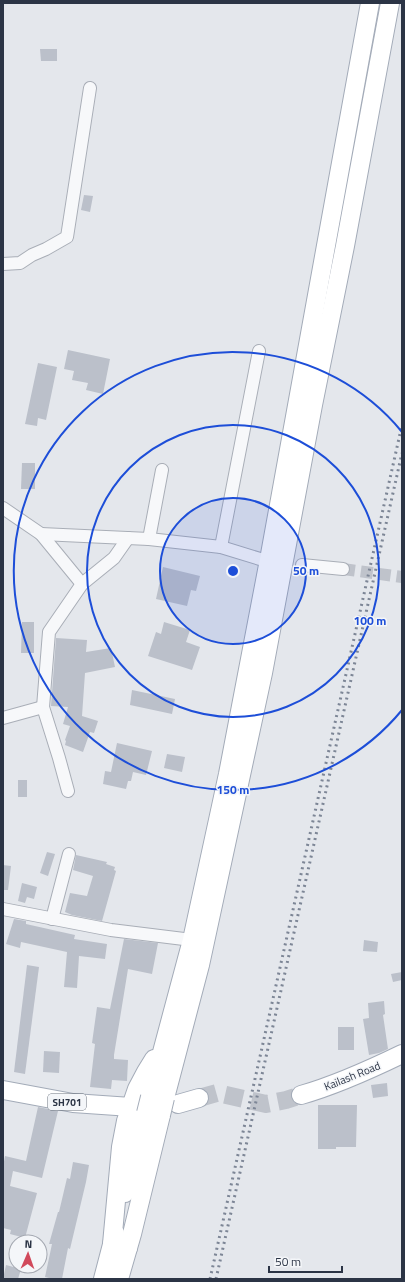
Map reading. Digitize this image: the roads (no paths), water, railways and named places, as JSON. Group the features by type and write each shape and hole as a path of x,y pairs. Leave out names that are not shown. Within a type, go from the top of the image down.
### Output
{"main road":[{"path":"119,1279 120,1246 173,1039 192,940 228,774 250,662 370,3"},
{"path":"173,1039 200,965 263,673 390,3"},
{"name":"Kailash Road","path":"301,1095 316,1091 371,1069 402,1054"},
{"name":"SH701","path":"3,1090 72,1103 155,1106 199,1098"},
{"path":"103,1279 120,1246"}],"street":[{"path":"3,264 20,263 67,237 90,88"},
{"path":"221,548 260,351"},
{"path":"150,539 162,470"},
{"path":"3,508 41,534 82,584"},
{"path":"41,534 150,539 221,548 260,559"},
{"path":"68,791 43,707 49,632 82,584 114,558 128,538"},
{"path":"302,565 343,569"},
{"path":"3,718 43,707"},
{"path":"52,919 70,854"},
{"path":"3,909 111,930 192,940"}],"tunnel":[{"path":"343,569 402,577"},
{"path":"199,1098 217,1093 266,1104 301,1095"}],"railway":[{"path":"210,1279 402,425"},
{"path":"216,1279 402,453"}]}
